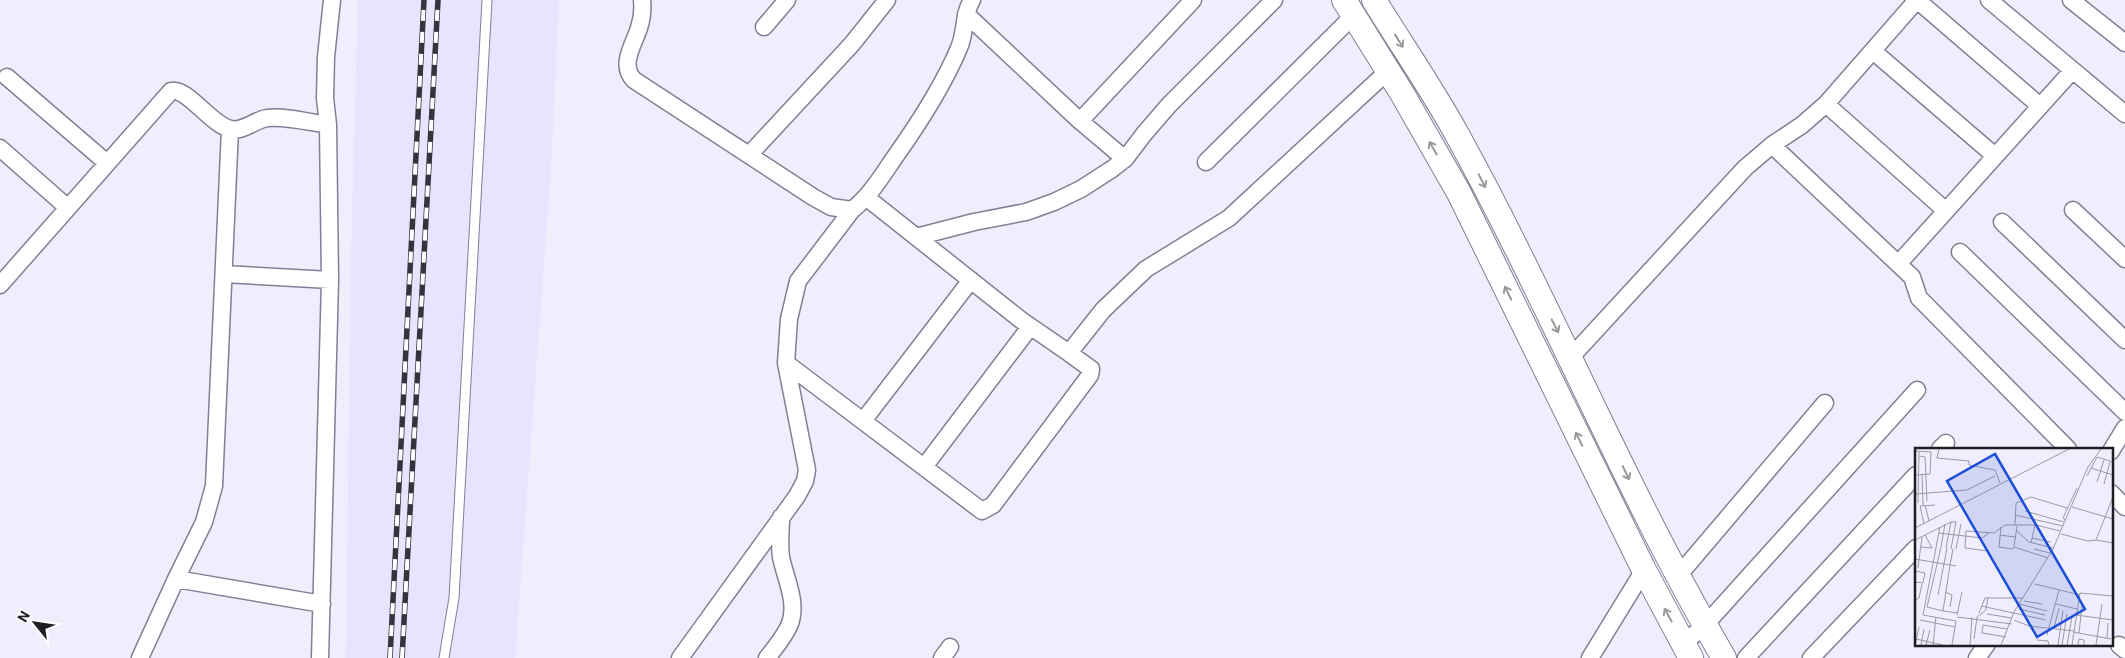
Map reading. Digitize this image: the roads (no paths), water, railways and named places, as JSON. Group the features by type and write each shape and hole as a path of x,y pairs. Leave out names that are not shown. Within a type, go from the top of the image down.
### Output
{"main road":[{"path":"1374,0 1459,136 1571,357 1650,524 1724,658"},
{"path":"1349,8 1388,71 1458,193 1644,570 1687,650"}],"street":[{"path":"320,658 330,280 328,125 325,98 326,58 332,0"},
{"path":"642,0 642,18 628,57 628,74 831,207 852,210"},
{"path":"764,27 787,0"},
{"path":"749,155 852,44 887,0"},
{"path":"1080,122 1193,0"},
{"path":"916,237 974,222 1026,212 1054,202 1081,189 1125,159 1169,105 1274,0"},
{"path":"1571,357 1745,168 1772,145 1802,125 1826,104 1917,0 2040,106"},
{"path":"1989,0 2125,114"},
{"path":"2070,0 2125,43"},
{"path":"969,7 1080,122 1125,159"},
{"path":"680,658 782,518 805,481 807,470 786,363 789,319 798,282 852,210 867,198 927,110 947,76 962,40 969,7"},
{"path":"1206,162 1349,8"},
{"path":"1872,51 1995,156"},
{"path":"1069,353 1104,310 1146,269 1229,218 1388,71"},
{"path":"1898,263 2072,71"},
{"path":"7,77 107,163"},
{"path":"0,286 171,90 179,91 211,117 230,129 239,129 266,118 328,125"},
{"path":"1826,104 1946,211"},
{"path":"140,658 204,522 214,486 230,129"},
{"path":"1772,145 1912,277 1919,298 2067,448"},
{"path":"0,148 68,208"},
{"path":"786,363 978,509 987,510 993,505 1090,375 1091,369 1030,327 867,198"},
{"path":"2073,210 2125,258"},
{"path":"2002,222 2125,340"},
{"path":"1960,252 2125,412"},
{"path":"224,274 330,280"},
{"path":"863,421 971,280"},
{"path":"924,467 1030,327"},
{"path":"1687,650 1705,625 1917,390"},
{"path":"1678,576 1825,403"},
{"path":"2112,448 2125,428"},
{"path":"1746,658 1915,476"},
{"path":"2112,494 2125,507"},
{"path":"767,658 785,634 792,615 792,602 781,555 782,518"},
{"path":"1811,658 1915,549"},
{"path":"1590,658 1644,570"},
{"path":"176,579 322,604"},
{"path":"1977,658 1986,646"}],"lane":[{"path":"444,658 454,598 487,0"}],"railway":[{"path":"390,658 424,0"},
{"path":"402,658 438,0"}]}
